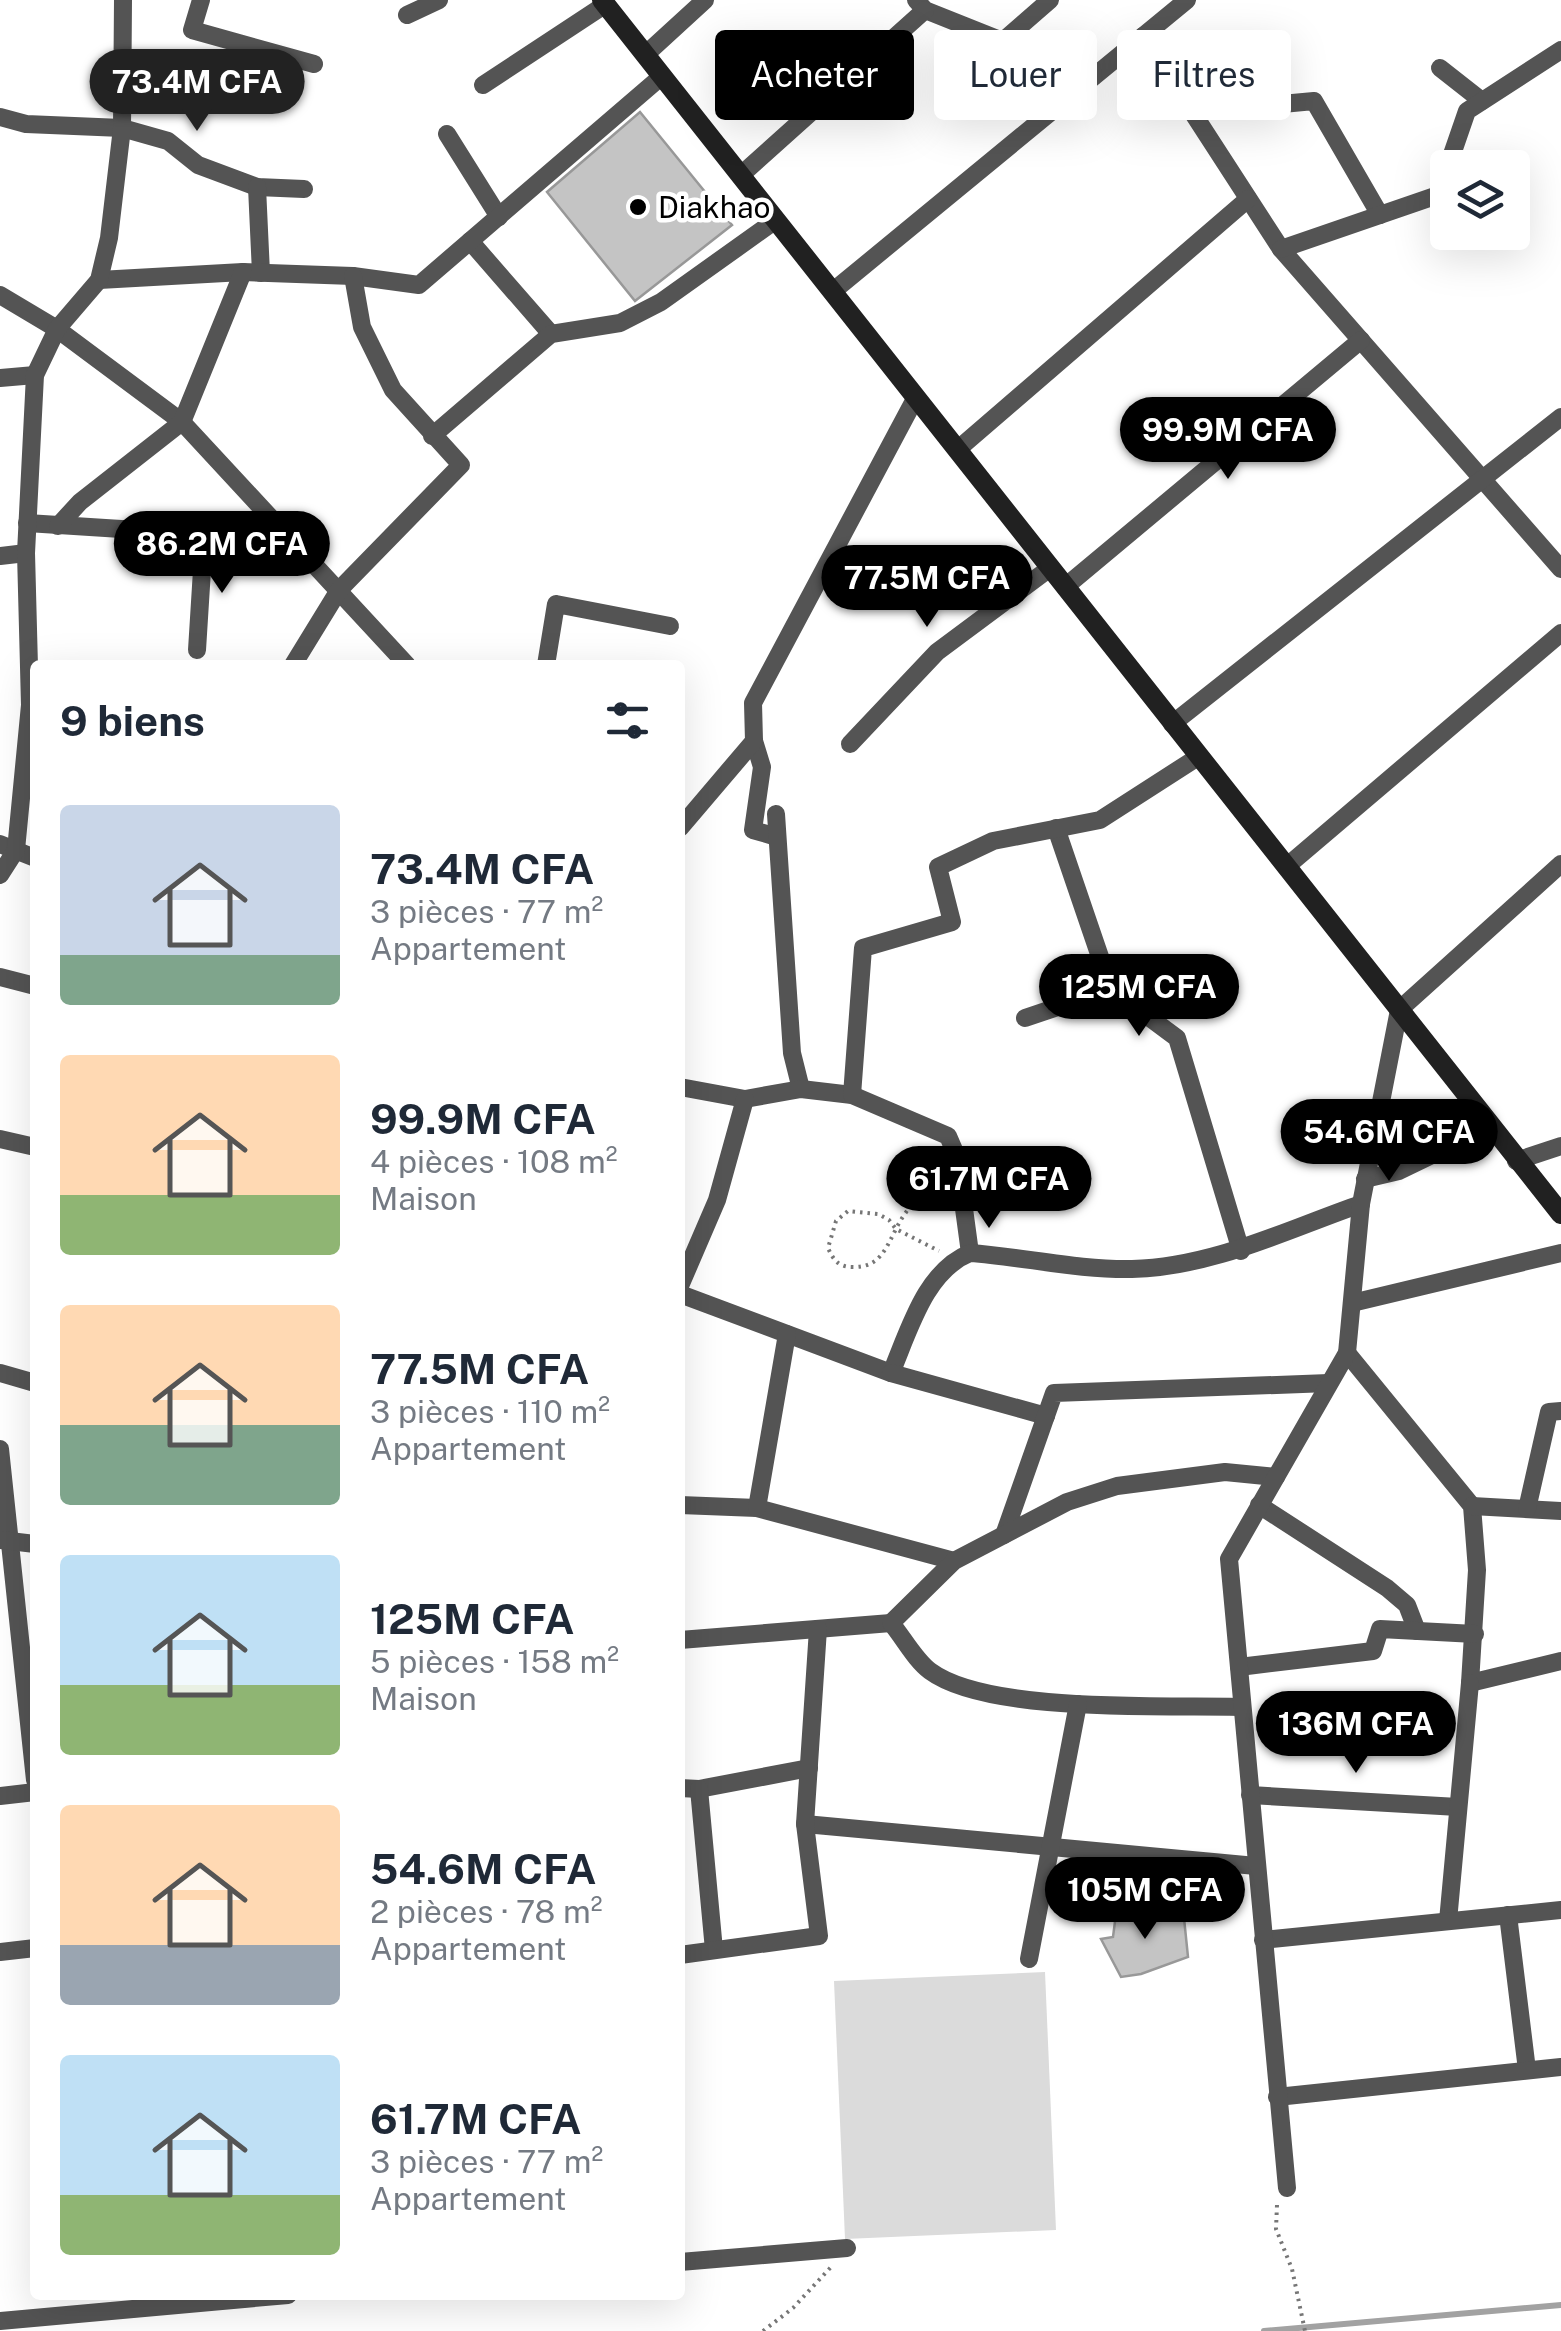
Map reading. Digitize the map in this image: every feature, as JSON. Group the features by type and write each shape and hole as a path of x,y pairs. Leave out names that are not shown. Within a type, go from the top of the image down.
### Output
{"main road":[{"path":"604,2 1561,1214"}],"street":[{"path":"31,660 26,553 36,375 57,329 99,280 109,238 122,128 122,0"},
{"path":"201,0 192,30 314,64"},
{"path":"406,15 439,0"},
{"path":"646,55 705,0"},
{"path":"1016,30 1050,0"},
{"path":"1150,30 1187,0"},
{"path":"483,84 604,2"},
{"path":"740,175 920,5 978,30"},
{"path":"1281,249 1438,194 1468,111 1561,50"},
{"path":"1097,74 1117,57"},
{"path":"1440,68 1482,102"},
{"path":"99,280 252,272 353,276 420,285 662,76"},
{"path":"1291,103 1314,101 1380,214"},
{"path":"0,117 26,124 122,128 168,142 198,165 258,187 304,190"},
{"path":"832,292 1041,120"},
{"path":"1197,120 1281,249 1561,569"},
{"path":"446,134 499,217"},
{"path":"58,526 80,502 182,422 252,272 258,187"},
{"path":"957,450 1248,199"},
{"path":"432,436 551,334 620,322 661,302 776,220"},
{"path":"470,242 551,334"},
{"path":"296,660 339,590 461,465 393,390 362,327 353,276"},
{"path":"0,295 57,329 182,422 402,660"},
{"path":"1065,587 1360,340"},
{"path":"0,378 36,375"},
{"path":"777,836 752,830 762,767 754,741 753,703 916,397"},
{"path":"1172,724 1561,417"},
{"path":"27,523 184,533 276,557 302,551"},
{"path":"197,650 204,538"},
{"path":"0,556 26,553"},
{"path":"850,744 937,652 1050,568"},
{"path":"547,660 556,604 670,626"},
{"path":"1286,867 1561,632"},
{"path":"0,875 30,723"},
{"path":"685,822 754,741"},
{"path":"852,1095 863,948 952,922 938,867 993,841 1100,820 1198,757"},
{"path":"776,814 792,1053 802,1089"},
{"path":"1056,828 1112,989 1177,1038 1241,1251"},
{"path":"1286,2188 1229,1559 1348,1353 1360,1204 1399,1010 1561,864"},
{"path":"0,977 30,985"},
{"path":"1026,1018 1112,989"},
{"path":"685,1088 745,1099 802,1089 852,1095 948,1136 957,1157 970,1253"},
{"path":"685,1274 717,1200 745,1099"},
{"path":"1365,1179 1399,1171 1490,1127"},
{"path":"0,1139 30,1146"},
{"path":"1516,1161 1561,1146"},
{"path":"890,1373 932,1285 952,1260 970,1253 1134,1269 1241,1251 1286,1230 1360,1204"},
{"path":"1352,1303 1561,1254"},
{"path":"685,1296 890,1373 1046,1416"},
{"path":"756,1508 786,1334"},
{"path":"1348,1353 1472,1506 1477,1570 1475,1634 1448,1921"},
{"path":"0,1374 30,1382"},
{"path":"1004,1535 1054,1393 1330,1384"},
{"path":"1528,1509 1549,1412 1561,1411"},
{"path":"0,1449 5,1539 30,1712"},
{"path":"685,1640 891,1623 954,1561 1067,1502 1117,1486 1226,1472 1276,1477"},
{"path":"685,1505 756,1508 954,1561"},
{"path":"1259,1505 1387,1588 1406,1605 1417,1631"},
{"path":"1472,1506 1561,1511"},
{"path":"5,1539 30,1543"},
{"path":"891,1623 930,1670 970,1688 1013,1698 1078,1704 1242,1707"},
{"path":"685,1954 819,1936 805,1824 818,1628"},
{"path":"1238,1667 1373,1652 1380,1629 1475,1634"},
{"path":"1470,1683 1561,1661"},
{"path":"1029,1960 1078,1704"},
{"path":"714,1950 690,1788 809,1768"},
{"path":"0,1796 30,1793"},
{"path":"1250,1796 1458,1807"},
{"path":"805,1824 1256,1866"},
{"path":"1263,1940 1561,1910"},
{"path":"1508,1915 1527,2070"},
{"path":"0,1952 30,1949"},
{"path":"1277,2097 1561,2067"},
{"path":"685,2262 848,2248"},
{"path":"0,2321 90,2304 183,2300"}],"path":[{"path":"916,1199 896,1229 885,1253 876,1262 843,1266 834,1261 828,1248 836,1221 848,1211 878,1214 890,1220 896,1229 952,1260"},
{"path":"1286,2188 1278,2204 1276,2229 1292,2270 1305,2331"},
{"path":"763,2331 792,2308 848,2248"}],"shaded area":[{"path":"1045,1972 1056,2230 845,2239 834,1981"}],"building":[{"name":"Diakhao","path":"640,112 732,225 635,301 547,192"},
{"path":"1117,1906 1135,1907 1157,1921 1184,1918 1188,1957 1121,1977 1101,1939 1113,1937"}],"waterway":[{"path":"1264,2331 1561,2305"}],"place":[{"name":"Diakhao","path":"638,207"}]}
